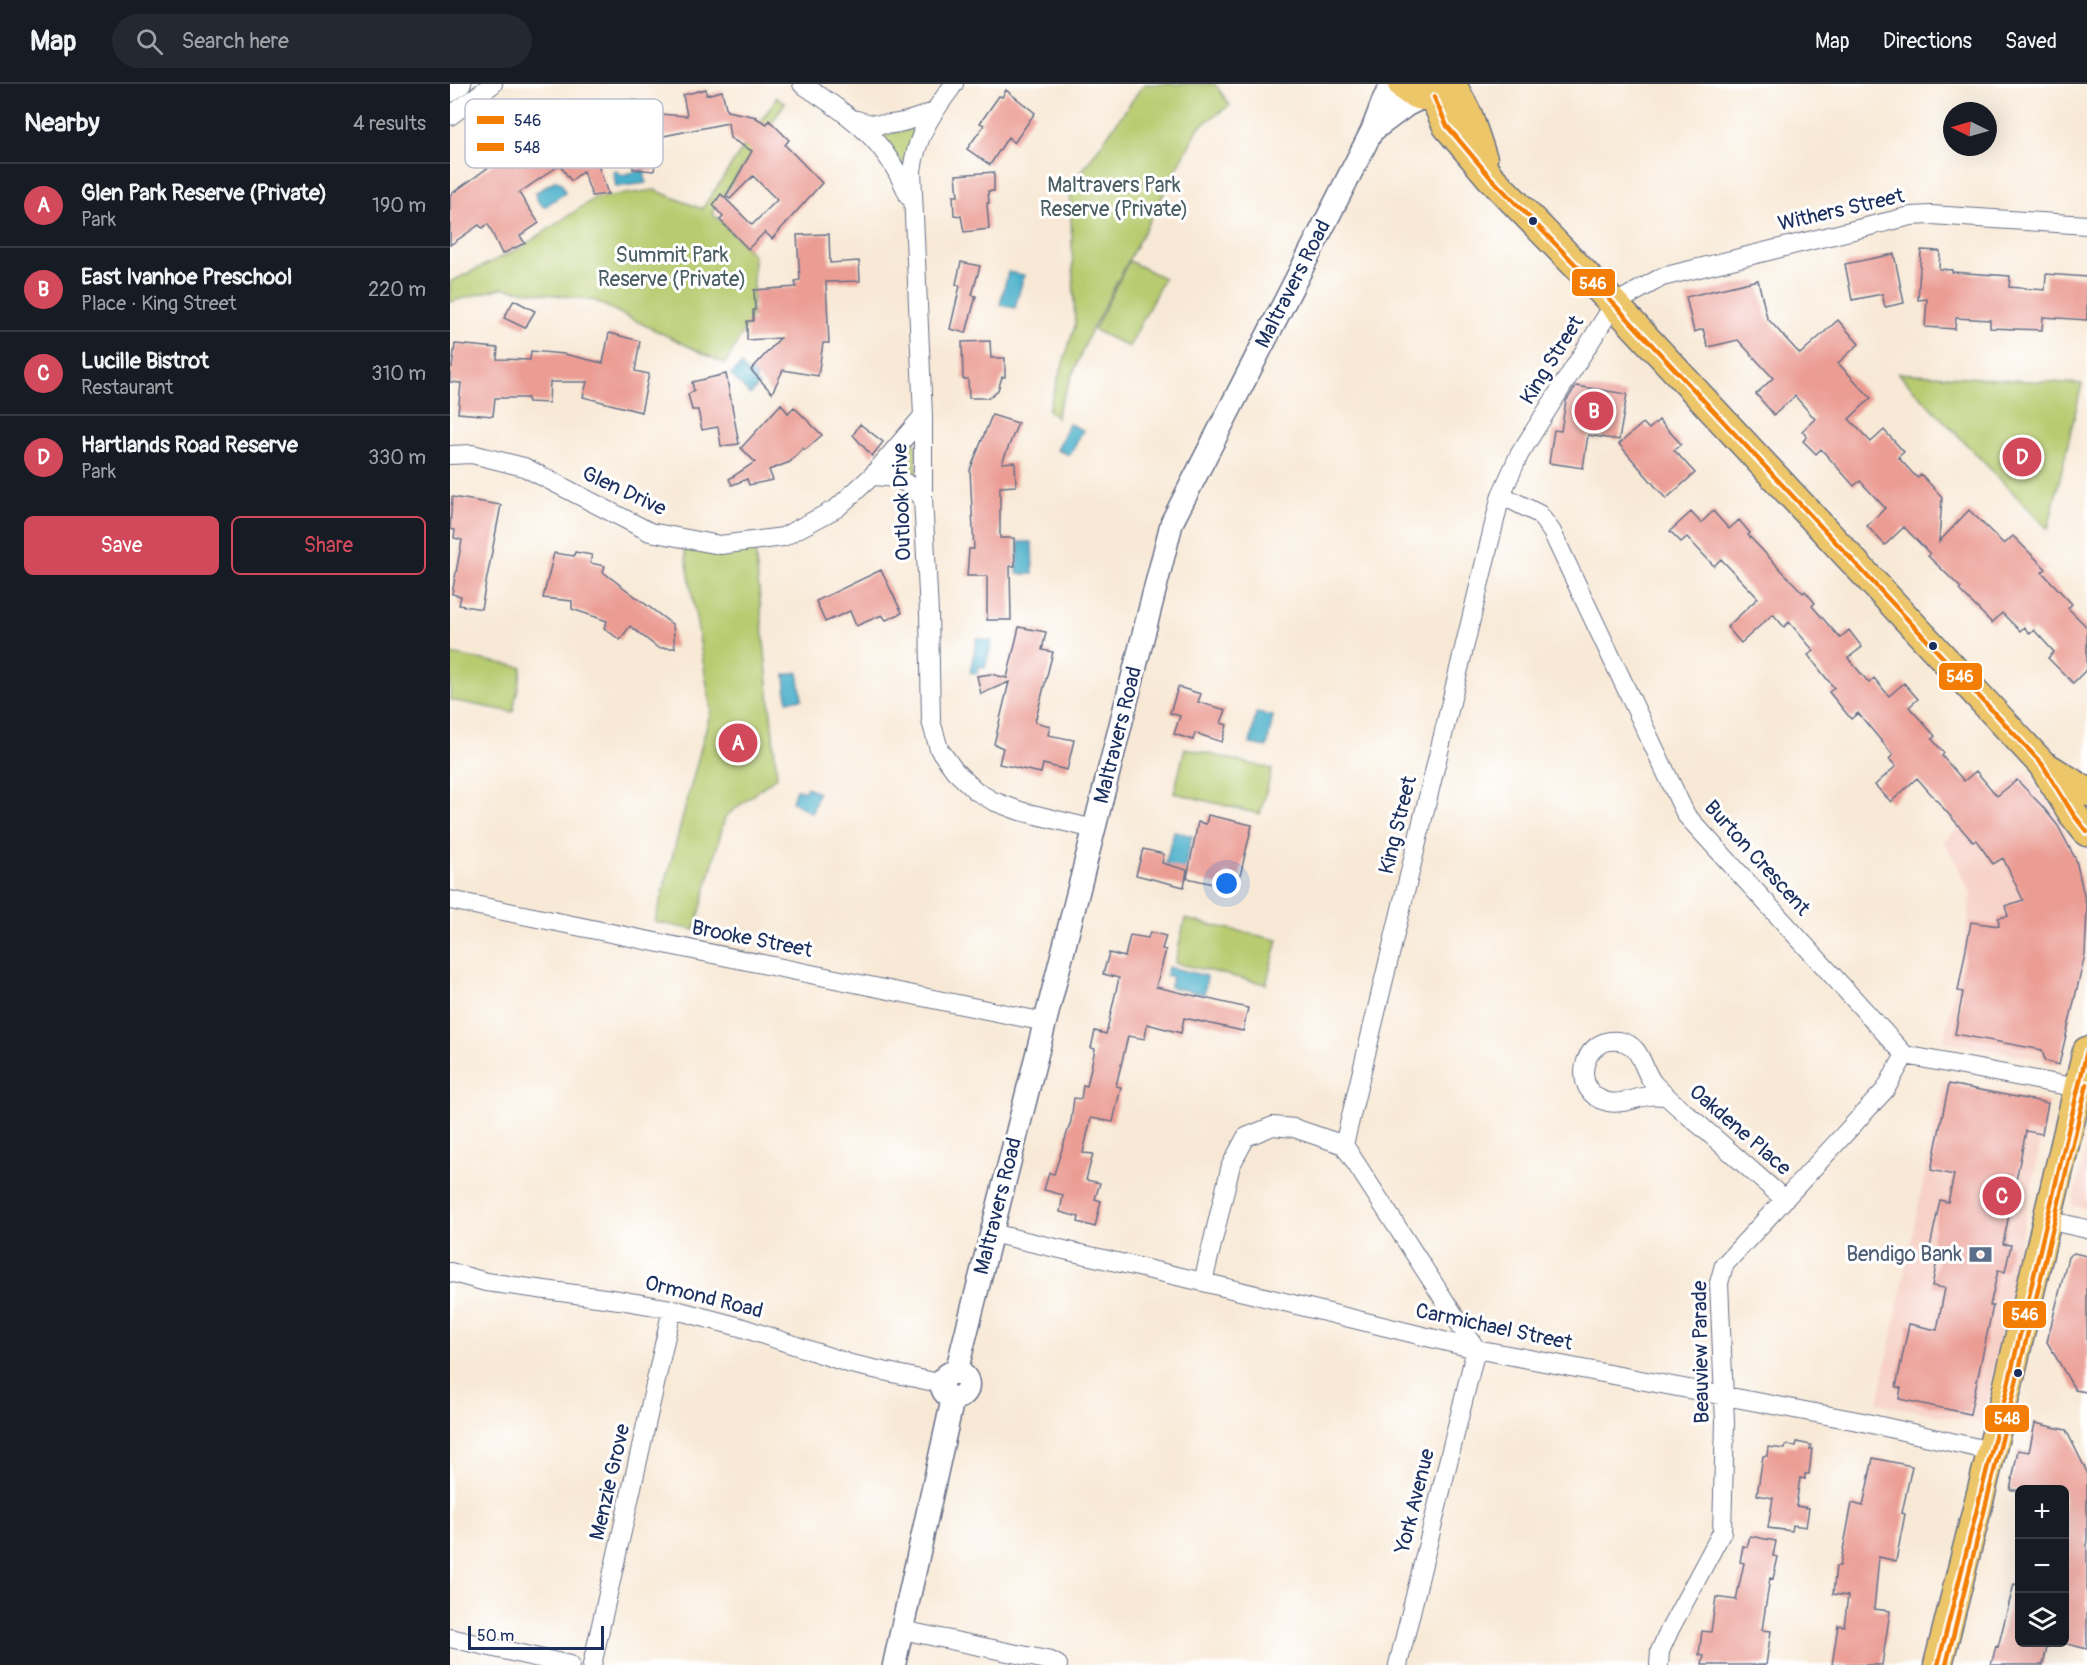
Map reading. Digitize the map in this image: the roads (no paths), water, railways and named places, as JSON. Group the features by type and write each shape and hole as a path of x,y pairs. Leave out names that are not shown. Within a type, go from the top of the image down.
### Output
{"main road":[{"path":"1433,89 1468,115 1490,177 1614,304 2042,764 2087,832"},
{"path":"2042,764 2087,792"},
{"path":"1938,1665 2087,1051"}],"street":[{"path":"450,93 462,84"},
{"path":"473,99 493,84"},
{"path":"802,84 854,119 887,155 899,173 913,207"},
{"name":"Outlook Drive","path":"954,84 923,129 915,149 912,171 923,416 923,498 929,614 931,721 939,750 976,791 993,801 1020,811 1094,829"},
{"name":"Maltravers Road","path":"894,1665 950,1385 991,1233 1172,522 1372,131 1384,99 1393,84"},
{"name":"Maltravers Road","path":"1372,131 1433,89"},
{"path":"450,116 465,105"},
{"path":"854,119 878,126 912,120 933,112"},
{"name":"Withers Street","path":"1614,304 1662,277 1911,216 1931,215 2087,225"},
{"name":"King Street","path":"1344,1145 1501,495 1519,455 1614,304"},
{"name":"Glen Drive","path":"450,455 472,454 524,468 650,532 720,545 783,537 837,508 872,476 923,416"},
{"path":"872,476 893,477 908,483 923,498"},
{"name":"Burton Crescent","path":"1501,495 1539,514 1552,532 1686,815 1905,1055"},
{"name":"Brooke Street","path":"450,900 1045,1022"},
{"name":"Oakdene Place","path":"1666,1096 1650,1095 1610,1103 1600,1100 1593,1095 1584,1080 1583,1070 1586,1059 1591,1052 1606,1042 1617,1041 1636,1049 1653,1083 1784,1199"},
{"path":"1905,1055 2078,1088"},
{"name":"Beauview Parade","path":"1659,1665 1660,1651 1670,1629 1722,1532 1725,1422 1719,1283 1724,1265 1885,1090 1905,1055"},
{"path":"1203,1282 1231,1164 1246,1137 1273,1126 1294,1128 1344,1145 1476,1349"},
{"path":"2047,1220 2087,1229"},
{"name":"Carmichael Street","path":"991,1233 1476,1349 1863,1422 1991,1451"},
{"name":"Ormond Road","path":"450,1272 486,1282 672,1309 740,1327 851,1364 950,1385"},
{"name":"Menzie Grove","path":"592,1665 672,1309"},
{"name":"York Avenue","path":"1398,1665 1476,1349"},
{"path":"902,1630 1051,1660 1058,1665"},
{"path":"450,1638 570,1665"}],"water":[{"path":"644,170 646,183 616,187 613,171 621,175"},
{"path":"556,180 562,184 565,193 544,207 538,201 535,193"},
{"path":"1008,272 1024,275 1015,308 1000,305"},
{"path":"741,365 748,374 751,371 757,378 754,381 759,385 750,395 731,375"},
{"path":"1069,424 1083,430 1070,455 1057,450"},
{"path":"1019,542 1032,542 1033,574 1017,574"},
{"path":"977,638 992,641 985,668 979,666 977,674 970,672"},
{"path":"798,672 802,699 787,701 785,675"},
{"path":"1256,713 1273,716 1267,747 1250,744"},
{"path":"807,787 818,793 812,813 792,802 796,789 805,791"},
{"path":"1174,831 1192,836 1184,870 1165,866"},
{"path":"1168,967 1207,976 1204,994 1170,987 1172,977 1166,975"}],"place":[{"name":"East Ivanhoe Preschool","path":"1594,411"},
{"name":"Hartlands Road Reserve","path":"2022,457"},
{"name":"Glen Park Reserve (Private)","path":"738,743"},
{"name":"Lucille Bistrot","path":"2002,1196"},
{"name":"Bendigo Bank","path":"1980,1254"}],"park label":[{"name":"Maltravers Park Reserve (Private)","path":"1114,197"},
{"name":"Summit Park Reserve (Private)","path":"672,267"}]}
